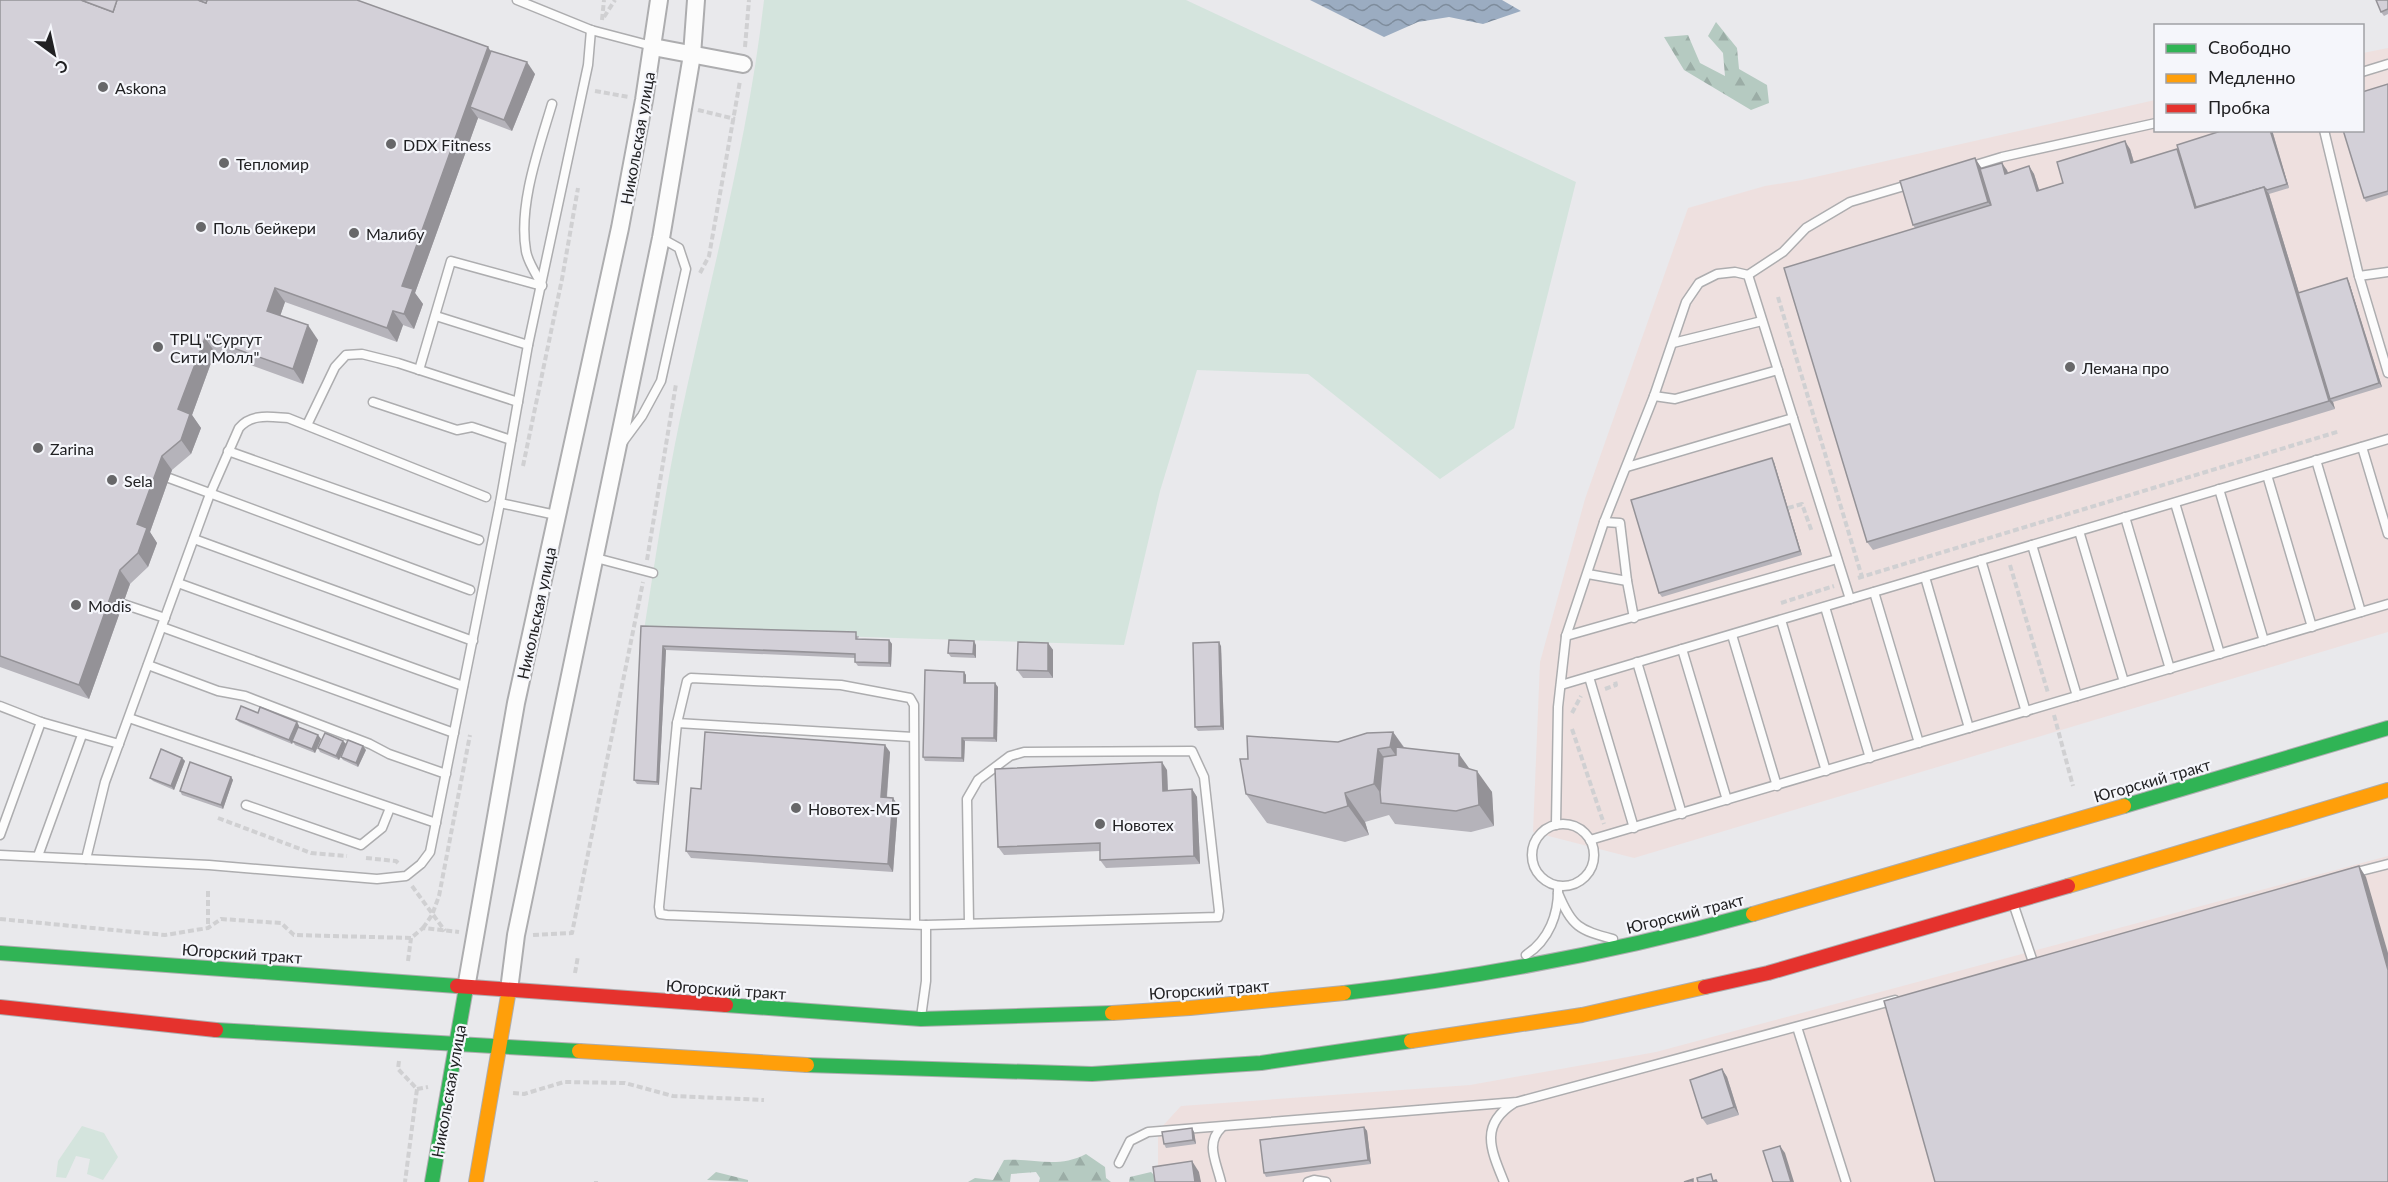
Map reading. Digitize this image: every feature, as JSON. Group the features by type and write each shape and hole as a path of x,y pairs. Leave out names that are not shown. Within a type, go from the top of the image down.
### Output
{"main road":[{"name":"Югорский тракт","path":"0,953 921,1019 1021,1016 1262,1002 1390,988 1634,944 1746,916 2388,728"},
{"path":"0,1007 206,1029 810,1065 1092,1074 1261,1063 1582,1015 1768,973 2013,903 2388,790"},
{"name":"Никольская улица","path":"432,1182 466,988"},
{"path":"476,1182 501,1047 508,990"}],"street":[{"name":"Никольская улица","path":"466,988 516,703 620,228 653,46 658,0"},
{"path":"508,990 516,935 661,238 692,55 696,0"},
{"path":"653,46 743,64"}],"lane":[{"path":"517,0 591,30 653,46"},
{"path":"0,855 209,865 377,879 406,876 421,864 430,852 500,503 528,345 588,65 591,30"},
{"path":"2364,71 2388,64"},
{"path":"542,286 526,253 525,222 530,182 552,104"},
{"path":"1959,170 2002,157 2154,123"},
{"path":"2324,132 2359,276 2388,373"},
{"path":"1556,825 1558,707 1566,636 1604,522 1674,344 1686,302 1699,283 1717,274 1735,272 1748,275 1783,252 1806,228 1850,202 1915,183"},
{"path":"618,448 642,416 661,381 686,269 679,248 661,238"},
{"path":"419,370 452,261 542,286"},
{"path":"2359,276 2388,272"},
{"path":"1748,275 1850,599"},
{"path":"436,316 528,345"},
{"path":"1674,344 1762,321"},
{"path":"307,424 335,367 346,354 362,354 518,402"},
{"path":"1654,396 1675,399 1778,370"},
{"path":"373,402 457,430 472,427 511,440"},
{"path":"86,859 105,782 210,494 228,451 244,422 262,416 288,418 486,497"},
{"path":"1627,467 1793,418"},
{"path":"1561,685 2388,439"},
{"path":"2362,447 2388,534"},
{"path":"228,451 479,540"},
{"path":"2316,460 2361,612"},
{"path":"2267,475 2312,627"},
{"path":"169,478 470,590"},
{"path":"2219,489 2264,641"},
{"path":"500,503 556,515"},
{"path":"2175,503 2220,654"},
{"path":"2125,517 2170,669"},
{"path":"1604,522 1620,523 1634,618"},
{"path":"2079,531 2124,682"},
{"path":"194,539 473,641"},
{"path":"2032,545 2078,696"},
{"path":"596,558 649,572"},
{"path":"1566,636 1837,559"},
{"path":"1981,560 2026,711"},
{"path":"1588,574 1627,581"},
{"path":"1925,577 1970,728"},
{"path":"178,583 464,686"},
{"path":"1874,592 1919,743"},
{"path":"123,604 164,622 454,733"},
{"path":"1590,840 2388,604"},
{"path":"1825,607 1870,758"},
{"path":"1781,620 1826,771"},
{"path":"1732,634 1776,786"},
{"path":"1682,649 1727,800"},
{"path":"1637,662 1682,814"},
{"path":"148,665 218,691 245,696 370,744 389,754 446,774"},
{"path":"1589,677 1634,828"},
{"path":"915,924 914,705 910,698 841,685 691,678 684,685 677,723 660,914 926,925 1218,917 1220,911 1204,777 1192,751 1024,752 1010,756 992,769 978,780 967,799 969,923"},
{"path":"0,706 41,722 119,744"},
{"path":"129,718 436,823"},
{"path":"0,835 41,722"},
{"path":"677,723 913,737"},
{"path":"38,856 82,735"},
{"path":"246,805 361,845 382,828 390,808"},
{"path":"1558,890 1586,876 1594,858 1590,840 1575,827 1556,825 1540,834 1532,852 1536,870 1542,878 1558,890 1566,914 1575,925 1587,932 1634,944"},
{"path":"2342,876 2388,864"},
{"path":"1505,969 1543,941 1550,930 1558,890"},
{"path":"2013,903 2033,962"},
{"path":"921,1019 926,981 926,925"},
{"path":"2022,965 2044,958"},
{"path":"1119,1163 1130,1141 1148,1132 1517,1102 1909,996"},
{"path":"1797,1028 1846,1182"},
{"path":"1504,1182 1490,1141 1494,1122 1504,1110 1517,1102"},
{"path":"1221,1182 1212,1145 1214,1135 1222,1126"},
{"path":"1308,1182 1314,1180 1326,1182"}],"path":[{"path":"602,20 615,0"},
{"path":"698,276 709,256 743,64 748,0"},
{"path":"1778,297 1862,577"},
{"path":"516,935 572,933 649,572 676,385 675,375"},
{"path":"1788,508 1802,504 1813,534"},
{"path":"2000,535 2073,786"},
{"path":"1823,564 1830,587"},
{"path":"208,891 208,928"},
{"path":"0,919 165,934 208,928 221,919 281,923 294,935 411,938 423,928 477,932"},
{"path":"564,1082 625,1083 673,1096 764,1101"}],"shaded area":[{"path":"764,0 1186,0 1576,182 1514,428 1440,479 1308,374 1197,370 1160,491 1124,645 644,630 679,424 738,160"},
{"path":"2388,48 2388,632 1634,858 1533,832 1540,662 1585,499 1688,208 1765,186 1802,180 2154,100 2154,132 2364,132 2364,53"},
{"path":"2388,856 2388,1182 1158,1182 1158,1131 1181,1106 1470,1085 1656,1052"},
{"path":"82,1126 104,1133 118,1157 103,1180 87,1174 90,1159 76,1156 66,1178 56,1177 58,1161"}],"green space":[{"path":"1716,22 1737,48 1739,69 1767,85 1769,103 1751,110 1684,70 1664,37 1688,35 1700,63 1725,76 1723,53 1708,36"},
{"path":"1086,1154 1105,1167 1106,1178 1111,1182 1039,1182 1040,1178 1036,1172 1011,1174 1010,1182 968,1182 975,1178 993,1180 1004,1160 1055,1162"},
{"path":"716,1172 748,1180 748,1182 707,1180"},
{"path":"1151,1172 1161,1182 1129,1182 1130,1177"}],"water":[{"path":"1310,0 1502,0 1521,11 1483,24 1449,17 1418,22 1384,37"}],"building":[{"name":"ТРЦ \"Сургут Сити Молл\"","path":"0,0 81,0 113,12 117,0 198,0 206,3 207,0 357,0 488,47 402,286 413,289 404,314 393,311 387,328 275,288 267,311 308,325 293,369 205,338 178,409 190,414 181,440 162,456 137,524 147,528 138,553 120,570 79,685 0,656"},
{"path":"81,0 117,0 113,12"},
{"path":"2376,0 2388,0 2388,9 2381,12"},
{"path":"491,51 527,62 504,120 470,107"},
{"path":"2388,84 2388,191 2364,198 2344,132 2364,132 2364,91"},
{"path":"2218,132 2271,132 2287,184 2267,190 2264,187 2196,207 2177,145"},
{"name":"Лемана про","path":"2125,141 2131,163 2177,149 2195,208 2264,187 2329,401 1867,542 1784,268 1991,205 1980,169 2002,163 2005,174 2029,166 2037,191 2063,183 2057,162"},
{"path":"1975,158 1988,202 1913,225 1900,181"},
{"path":"2347,278 2379,383 2330,399 2298,293"},
{"path":"1772,458 1800,551 1659,593 1631,500"},
{"path":"641,626 856,632 856,639 889,640 889,663 855,662 855,654 663,646 657,782 634,780"},
{"path":"949,640 974,641 973,654 948,653"},
{"path":"1018,642 1048,643 1048,671 1017,670"},
{"path":"1219,642 1221,726 1195,727 1193,643"},
{"path":"925,670 964,672 964,683 995,683 994,738 962,738 962,758 923,757"},
{"path":"241,706 258,713 260,707 297,722 289,740 236,719"},
{"path":"298,727 318,735 312,749 292,741"},
{"name":"Новотех-МБ","path":"705,732 885,745 881,797 893,798 888,864 686,851 691,788 701,789"},
{"path":"1393,732 1390,747 1378,749 1374,784 1345,793 1348,806 1325,813 1246,794 1240,759 1248,759 1247,736 1338,742 1367,733"},
{"path":"325,733 343,741 336,756 318,748"},
{"path":"348,740 363,746 356,763 341,757"},
{"path":"1396,747 1459,754 1459,766 1477,771 1479,805 1456,811 1381,803 1383,757 1396,755"},
{"path":"161,749 182,758 171,786 150,778"},
{"path":"190,762 231,777 221,805 180,791"},
{"name":"Новотех","path":"1162,762 1163,791 1192,789 1194,856 1100,860 1100,843 998,847 995,769"},
{"path":"2359,866 2388,970 2388,1182 1935,1182 1884,1001"},
{"path":"1722,1069 1734,1107 1702,1118 1690,1080"},
{"path":"1364,1127 1368,1160 1264,1173 1260,1140"},
{"path":"1192,1128 1193,1140 1164,1144 1162,1132"},
{"path":"1780,1146 1791,1182 1773,1182 1763,1151"},
{"path":"1192,1161 1195,1182 1155,1182 1153,1167"},
{"path":"1711,1174 1713,1181 1717,1182 1698,1182 1697,1178"}],"traffic: fast":[{"path":"2124,806 2388,728"},
{"path":"1344,993 1499,971 1652,940 1753,914"},
{"path":"0,953 457,986"},
{"path":"432,1182 466,988"},
{"path":"726,1005 921,1019 1112,1013"},
{"path":"216,1030 579,1051"},
{"path":"807,1065 1092,1074 1261,1063 1411,1041"}],"traffic: slow":[{"path":"2068,886 2388,790"},
{"path":"1753,914 2124,806"},
{"path":"1411,1041 1582,1015 1705,987"},
{"path":"476,1182 509,990"},
{"path":"1112,1013 1344,993"},
{"path":"579,1051 807,1065"}],"traffic: jam":[{"path":"1705,987 1768,973 2068,886"},
{"path":"457,986 726,1005"},
{"path":"0,1007 216,1030"}],"place":[{"name":"Askona","path":"103,87"},
{"name":"DDX Fitness","path":"391,144"},
{"name":"Тепломир","path":"224,163"},
{"name":"Поль бейкери","path":"201,227"},
{"name":"Малибу","path":"354,233"},
{"name":"ТРЦ \"Сургут Сити Молл\"","path":"158,347"},
{"name":"Лемана про","path":"2070,367"},
{"name":"Zarina","path":"38,448"},
{"name":"Sela","path":"112,480"},
{"name":"Modis","path":"76,605"},
{"name":"Новотех-МБ","path":"796,808"},
{"name":"Новотех","path":"1100,824"}]}
